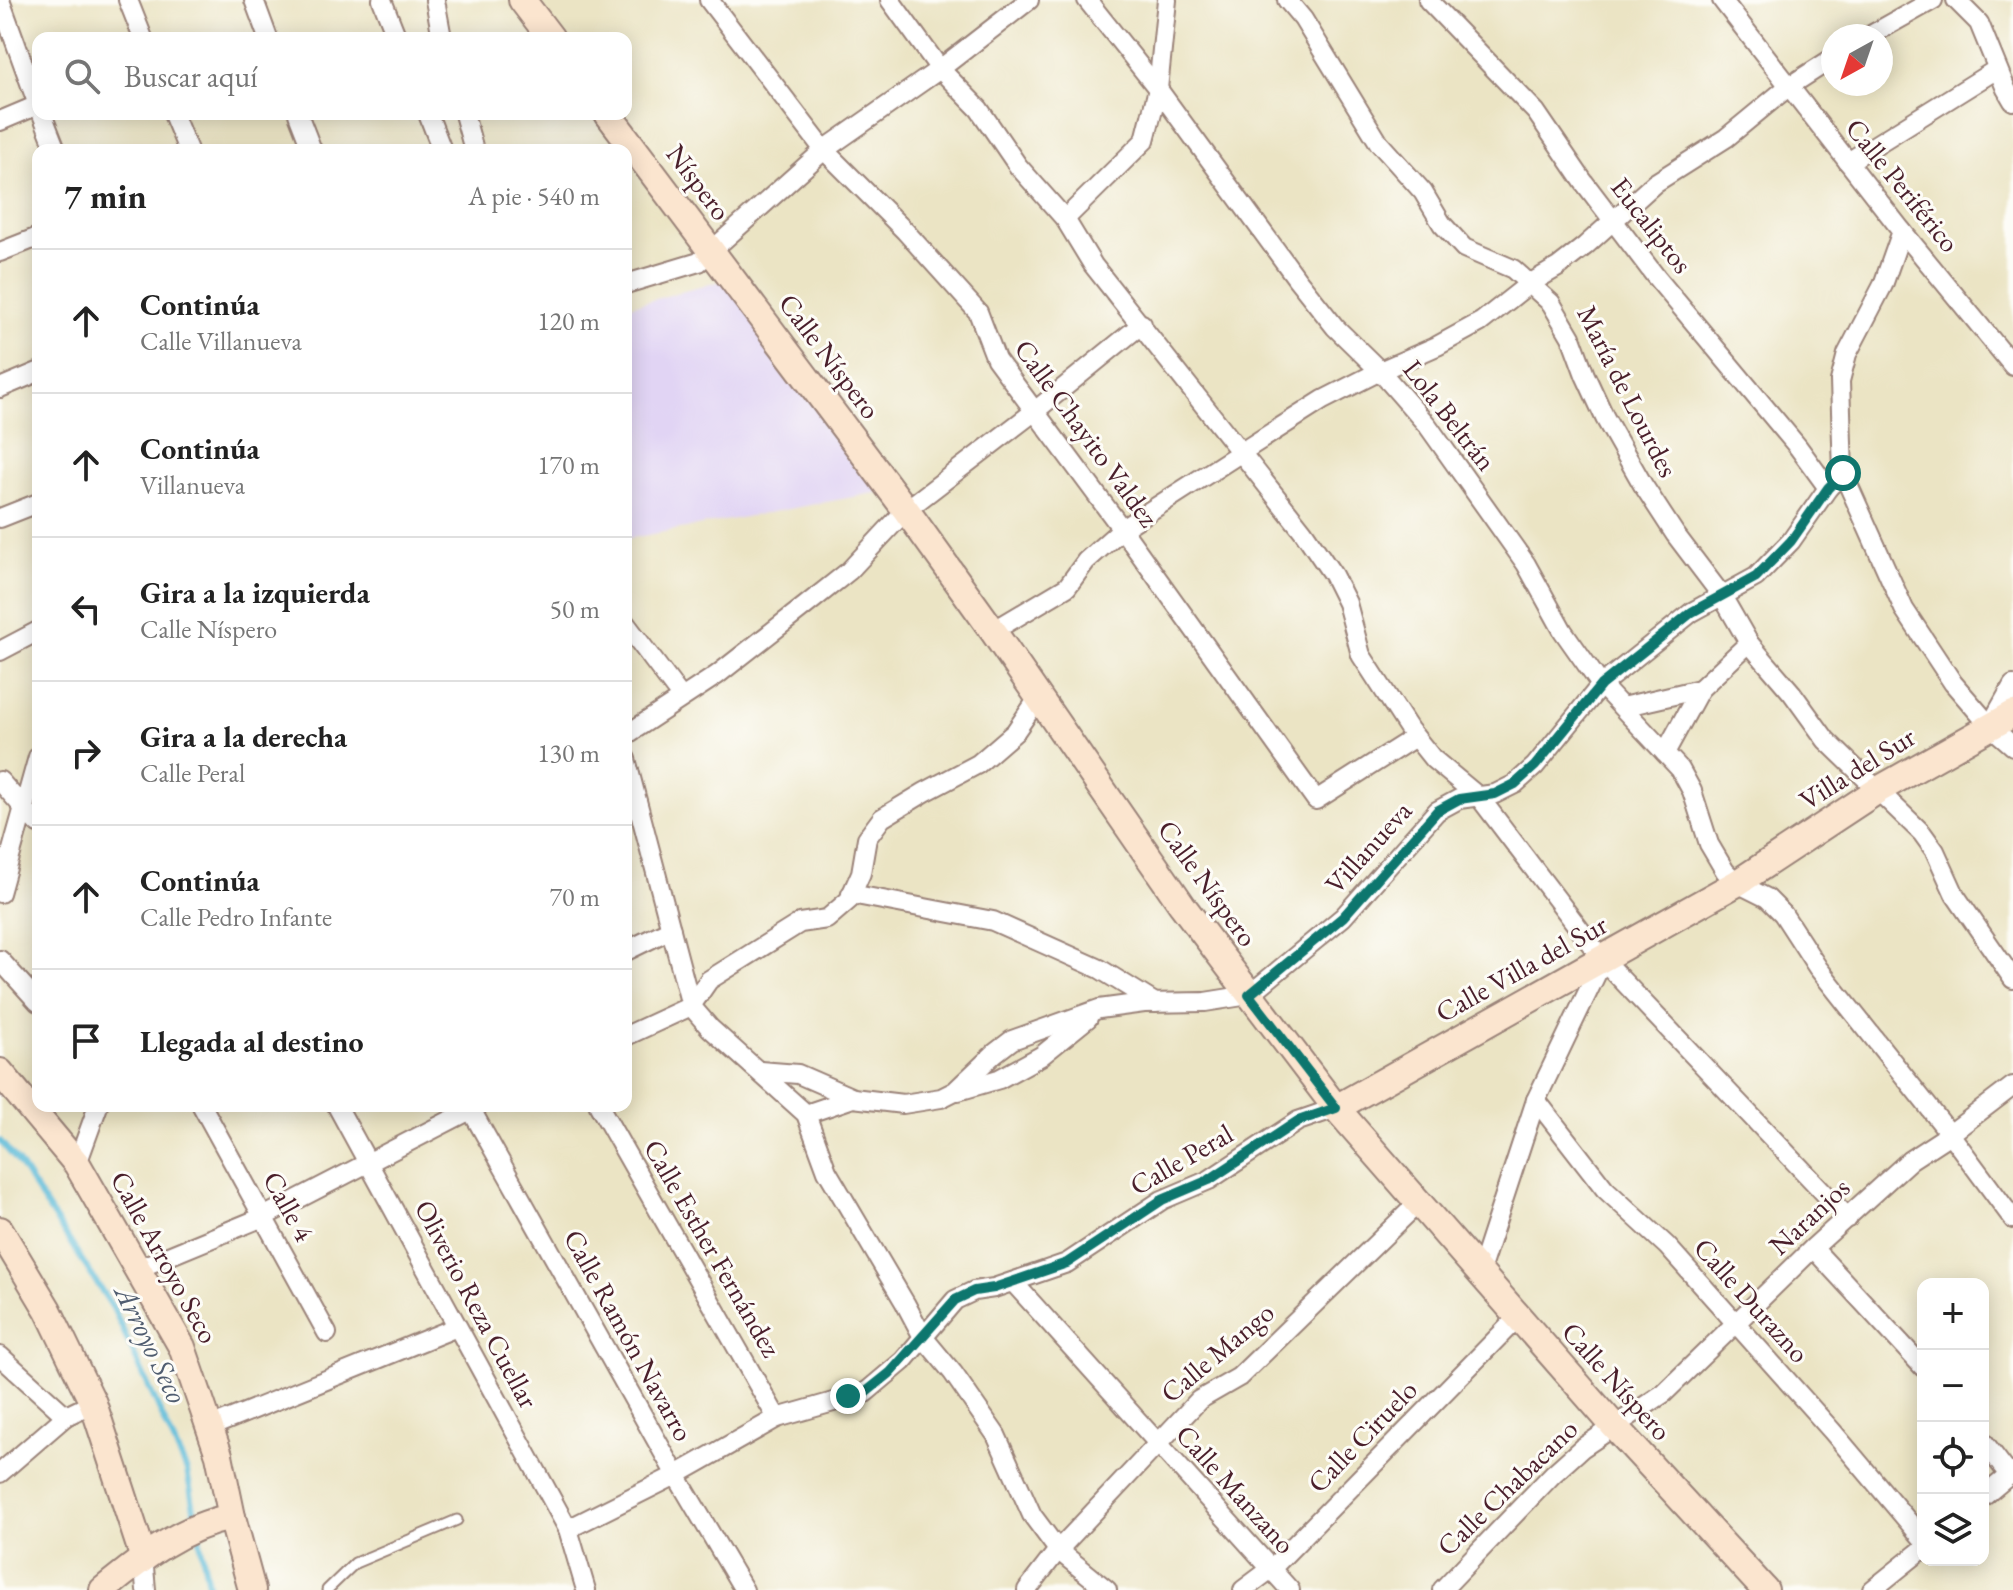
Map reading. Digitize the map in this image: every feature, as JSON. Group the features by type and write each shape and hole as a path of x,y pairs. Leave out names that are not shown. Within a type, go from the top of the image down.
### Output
{"street":[{"path":"0,0 32,88"},
{"path":"128,0 141,32"},
{"path":"254,0 266,32"},
{"path":"382,0 395,32"},
{"path":"435,0 441,32"},
{"path":"522,0 546,32"},
{"name":"Calle Chayito Valdez","path":"709,0 824,150 905,231 978,312 996,359 1316,800 1415,737"},
{"path":"890,0 940,69 979,109 1018,166 1065,219 1093,265 1303,531 1333,575 1347,603 1361,655 1415,737 1443,768 1480,798 1603,960 1848,1218"},
{"path":"632,282 699,262 824,150 940,69 1029,0"},
{"name":"Lola Beltrán","path":"1087,0 1158,89 1335,327 1380,371 1428,426 1464,474 1526,564 1563,631 1601,685 1680,769 1692,791 1709,844 1725,871 1737,883"},
{"path":"1065,219 1145,140 1158,89 1167,0"},
{"name":"María de Lourdes","path":"1287,0 1303,19 1379,143 1423,192 1442,224 1464,248 1513,269 1551,303 1571,337 1605,418 1643,485 1722,596 1749,643 1792,693 1826,740 1922,833 1935,851 1955,895 2013,979"},
{"name":"Eucaliptos","path":"1428,0 1536,112 1614,222 1828,488"},
{"name":"Calle Periférico","path":"1722,0 1902,231 2013,366"},
{"path":"1890,24 1933,0"},
{"path":"1956,0 1979,23 2013,101"},
{"path":"993,631 1067,587 1086,561 1122,529 1323,400 1481,322 1529,284 1558,267 1614,222 1655,183 1726,138 1788,87 1821,66"},
{"path":"1848,162 1997,69"},
{"path":"0,121 32,108"},
{"path":"44,120 54,144"},
{"path":"176,120 186,144"},
{"path":"300,120 310,144"},
{"path":"430,120 440,144"},
{"path":"466,120 472,144"},
{"name":"Níspero","path":"613,120 631,144"},
{"name":"Níspero","path":"632,146 710,249"},
{"path":"1902,231 1883,285 1847,354 1840,381 1843,473 1904,609 1953,683 1990,726 2013,746"},
{"path":"0,252 32,239"},
{"name":"Calle Níspero","path":"710,249 906,510 1182,905 1336,1108 1517,1318 1765,1590"},
{"path":"632,731 717,675 849,571 906,510 1142,324"},
{"path":"0,388 32,375"},
{"name":"Villanueva","path":"1249,995 1343,917 1437,811 1459,799 1480,798 1515,784 1535,766 1601,685 1692,612 1756,577 1791,541 1828,488 1843,473"},
{"path":"0,518 32,505"},
{"path":"632,632 681,697"},
{"path":"0,651 32,634"},
{"path":"1665,753 1700,689 1749,643"},
{"path":"1990,726 2013,685"},
{"path":"1622,707 1700,689"},
{"path":"632,1033 691,1006 709,980 800,923 827,919 849,900 861,873 867,838 882,818 978,764 1015,732 1039,697"},
{"name":"Villa del Sur","path":"1737,883 1878,790 2013,714"},
{"path":"0,893 32,779"},
{"path":"0,781 32,817"},
{"path":"632,810 671,929 691,1006 710,1028 806,1114 827,1171 923,1337 953,1373 996,1435 1032,1515 1058,1550 1107,1590"},
{"path":"1737,883 1767,898 1783,914 1818,968 2013,1219"},
{"name":"Calle Villa del Sur","path":"1336,1108 1737,883"},
{"path":"851,894 993,921 1100,969 1155,1003"},
{"path":"632,948 671,929"},
{"path":"0,960 32,995"},
{"path":"1479,1274 1536,1100 1603,960"},
{"path":"955,1091 1012,1040 1099,1009 1205,1002 1249,995"},
{"path":"760,1071 798,1074 853,1098 903,1104 941,1098 999,1079 1030,1062 1099,1009"},
{"name":"Calle Arroyo Seco","path":"0,1072 32,1110"},
{"name":"Naranjos","path":"1613,1425 1664,1393 1813,1248 1910,1160 2013,1086"},
{"path":"806,1114 853,1098"},
{"name":"Calle Durazno","path":"1536,1100 1605,1189 1667,1246 1832,1431 1917,1532"},
{"name":"Calle Peral","path":"568,1529 676,1475 777,1418 865,1393 903,1361 955,1300 974,1291 994,1288 1067,1263 1162,1200 1209,1180 1298,1121 1336,1108"},
{"name":"Calle Arroyo Seco","path":"33,1112 77,1164 182,1347 219,1455 225,1519 252,1590"},
{"path":"77,1164 96,1112"},
{"name":"Calle 4","path":"205,1112 327,1333"},
{"name":"Oliverio Reza Cuellar","path":"340,1112 568,1529 586,1590"},
{"path":"137,1269 263,1217 464,1112"},
{"name":"Calle Ramón Navarro","path":"476,1112 676,1475 744,1590"},
{"name":"Calle Esther Fernández","path":"602,1112 777,1418"},
{"name":"Calle Mango","path":"1027,1590 1058,1550 1199,1400 1239,1377 1417,1204"},
{"path":"0,1230 48,1310 93,1403 151,1551 146,1590"},
{"path":"1813,1248 1917,1361"},
{"name":"Calle Manzano","path":"1013,1282 1290,1590"},
{"name":"Calle Ciruelo","path":"1243,1590 1271,1569 1517,1318"},
{"path":"210,1427 457,1327"},
{"path":"0,1356 66,1416"},
{"path":"0,1473 66,1416 93,1403"},
{"name":"Calle Chabacano","path":"1442,1590 1553,1474 1613,1425"},
{"path":"1986,1494 2011,1473 1989,1448"},
{"path":"103,1590 151,1551 225,1519"},
{"path":"1872,1590 1917,1554"}],"lane":[{"path":"327,1590 355,1563 457,1520"}],"shaded area":[{"path":"725,280 880,492 632,538 632,305"}],"waterway":[{"name":"Arroyo Seco","path":"0,1141 18,1162 113,1308 187,1471 196,1520"},
{"name":"Arroyo Seco","path":"199,1535 209,1590"}],"route":[{"path":"848,1396 865,1393 890,1373 955,1300 974,1291 994,1288 1067,1263 1162,1200 1209,1180 1298,1121 1336,1108 1249,995 1343,917 1437,811 1459,799 1495,794 1515,784 1535,766 1601,685 1692,612 1756,577 1791,541 1828,488 1843,473"}]}
